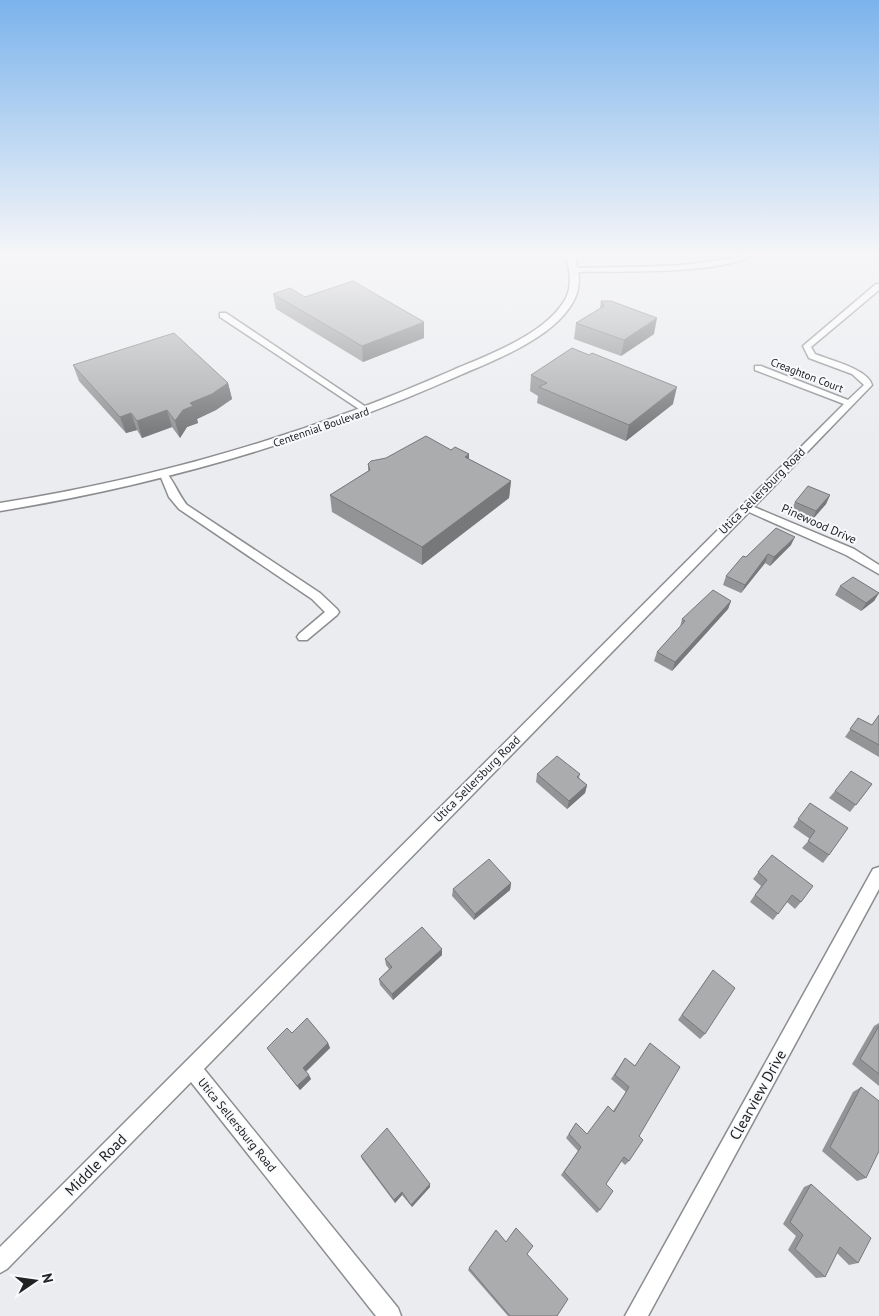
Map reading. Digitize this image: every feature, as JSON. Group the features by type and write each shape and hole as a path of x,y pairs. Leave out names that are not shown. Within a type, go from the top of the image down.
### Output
{"street":[{"path":"224,315 368,412"},
{"name":"Centennial Boulevard","path":"0,507 165,475 275,444 368,412 504,351 537,332 557,315"},
{"name":"Utica Sellersburg Road","path":"390,1316 191,1068 868,385 867,381 855,372 812,356 807,346 844,315"},
{"name":"Creaghton Court","path":"758,368 849,403"},
{"path":"165,475 174,497 183,507 316,596 333,612 303,637"},
{"name":"Pinewood Drive","path":"746,507 863,559 879,570"},
{"name":"Clearview Drive","path":"636,1316 879,874"},
{"name":"Middle Road","path":"0,1262 191,1068"}],"building":[{"path":"310,315 413,315 424,322 362,346"},
{"path":"588,315 650,315 657,318 624,340 576,323"},
{"path":"174,333 228,383 212,394 190,403 193,406 183,410 175,421 167,410 137,421 131,413 120,417 73,365"},
{"path":"572,348 589,355 592,353 677,387 629,425 539,387 547,383 531,375"},
{"path":"426,436 451,450 455,447 469,454 465,457 511,481 422,547 330,495 370,470 368,464 371,461 386,458"},
{"path":"808,486 830,495 816,511 795,502"},
{"path":"776,528 795,537 774,557 768,554 745,585 726,576 743,556 746,557"},
{"path":"853,577 879,593 866,603 840,586"},
{"path":"713,590 731,601 675,662 657,652 685,621 682,619"},
{"path":"879,715 879,745 850,729 858,718 872,725"},
{"path":"557,756 580,774 577,777 587,785 569,801 537,774"},
{"path":"851,771 872,784 856,805 835,791"},
{"path":"810,803 848,828 829,855 808,841 815,831 798,819"},
{"path":"772,855 813,886 801,902 792,895 778,914 755,895 767,880 758,872"},
{"path":"489,859 511,883 475,914 453,889"},
{"path":"422,927 442,949 392,994 379,979 392,967 385,959"},
{"path":"713,970 735,988 705,1034 682,1015"},
{"path":"307,1018 328,1043 303,1068 309,1075 297,1086 267,1048 287,1028 292,1033"},
{"path":"879,1026 879,1074 860,1059"},
{"path":"650,1043 680,1067 639,1136 643,1140 629,1161 624,1157 606,1184 613,1191 600,1210 564,1172 581,1147 569,1134 576,1123 587,1134 608,1106 614,1112 629,1087 615,1075 625,1058 635,1066"},
{"path":"861,1087 879,1101 879,1151 866,1178 830,1147"},
{"path":"387,1128 430,1184 411,1205 402,1192 394,1200 361,1156"},
{"path":"811,1184 871,1238 858,1263 840,1247 825,1277 795,1249 803,1235 790,1222"},
{"path":"516,1228 533,1246 527,1254 568,1299 557,1316 510,1316 469,1268 496,1230 506,1242"}]}
